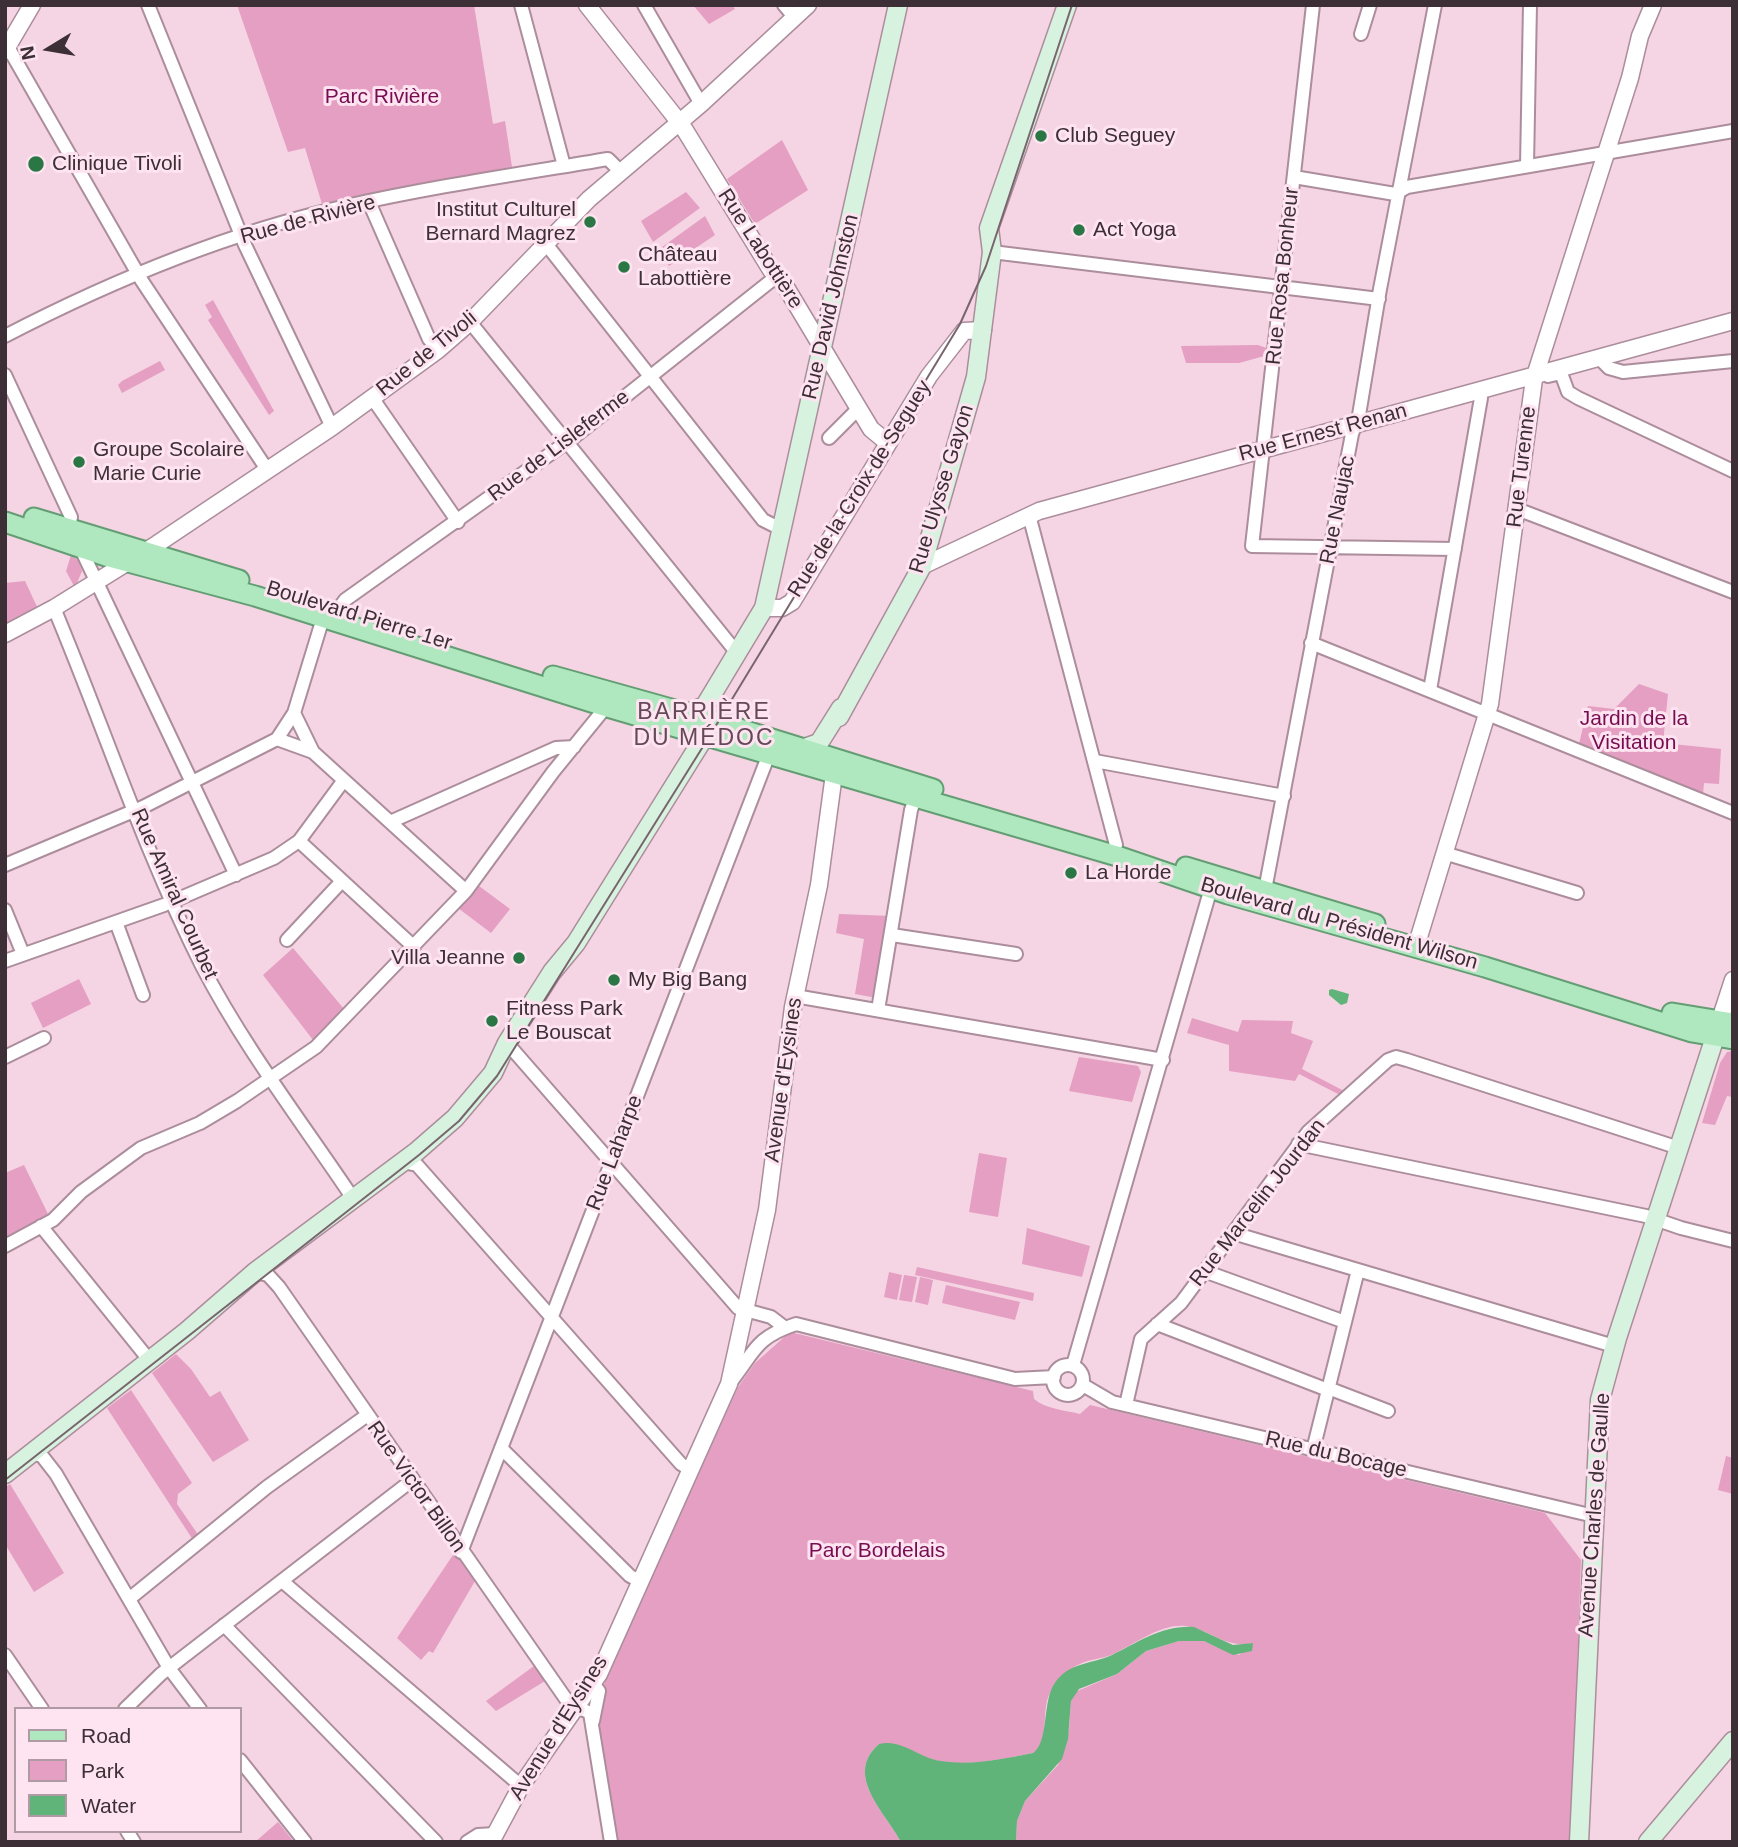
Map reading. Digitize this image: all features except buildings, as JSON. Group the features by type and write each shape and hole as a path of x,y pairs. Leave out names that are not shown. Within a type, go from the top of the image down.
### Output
{"main road":[{"name":"Rue David Johnston","path":"764,608 898,5"},
{"path":"992,252 989,228 1067,5"},
{"name":"Rue Ulysse Gayon","path":"808,749 819,743 841,708 922,566 976,377 992,252"},
{"name":"Boulevard Pierre 1er","path":"5,510 69,528 126,553 600,697 703,719"},
{"name":"Boulevard Pierre 1er","path":"5,522 80,547 126,553 146,551 331,614"},
{"name":"Rue de la Croix de Seguey","path":"5,1474 150,1361 256,1272 403,1161 465,1108 493,1073 507,1043 557,964 576,943 764,608"},
{"name":"Boulevard Pierre 1er","path":"600,697 627,712 703,719"},
{"name":"Rue Ulysse Gayon","path":"832,766 841,708"},
{"name":"Boulevard du Président Wilson","path":"703,719 808,749 832,766 916,796 1117,856 1209,880 1265,890 1726,1031"},
{"name":"Boulevard du Président Wilson","path":"703,719 769,754 942,792 1116,845 1334,926 1726,1031"},
{"name":"Avenue Charles de Gaulle","path":"1579,1842 1599,1408 1614,1346 1679,1148 1726,1031"},
{"path":"1648,1842 1733,1741"}],"street":[{"path":"32,5 6,47 139,274 268,471"},
{"path":"148,5 242,238 332,427"},
{"path":"521,5 564,166"},
{"name":"Rue Labottière","path":"587,5 679,122 822,347 858,409 877,436 888,443"},
{"path":"645,5 701,104"},
{"name":"Rue de Tivoli","path":"146,551 373,399 438,350 470,322 621,172 701,104 789,11 808,5"},
{"name":"Rue Rosa Bonheur","path":"1313,5 1252,546 1330,548"},
{"path":"1361,34 1370,5"},
{"name":"Rue Naujac","path":"1265,890 1435,5"},
{"path":"1527,166 1530,5"},
{"name":"Rue Turenne","path":"1419,937 1488,713 1535,377 1607,152 1640,36 1653,5"},
{"path":"1294,177 1398,192 1407,187 1733,131"},
{"name":"Rue de Rivière","path":"5,336 86,294 139,274 242,238 369,202 608,159 621,172"},
{"path":"369,202 429,339 438,350"},
{"path":"546,244 763,520 781,529"},
{"path":"992,252 1379,299"},
{"name":"Rue de Lisleferme","path":"331,614 345,600 567,442 777,276"},
{"name":"Rue Ernest Renan","path":"922,566 1029,515 1479,390 1560,371 1598,357 1733,321"},
{"path":"470,322 737,653"},
{"name":"Rue de la Croix de Seguey","path":"764,608 782,608 792,602 929,376 964,331 983,330"},
{"path":"1598,357 1609,368 1623,372 1733,361"},
{"path":"1560,371 1565,387 1573,395 1733,471"},
{"path":"5,375 71,517 69,528"},
{"path":"1430,690 1481,398 1479,390"},
{"path":"373,399 458,522"},
{"path":"829,439 858,409"},
{"path":"1517,509 1733,593"},
{"path":"1029,515 1116,845"},
{"path":"80,547 236,875"},
{"path":"1330,548 1455,549"},
{"path":"5,634 96,582 126,553"},
{"name":"Rue Amiral Courbet","path":"54,608 173,901 203,967 272,1079 352,1197"},
{"path":"5,865 136,811 276,739 294,713 331,614"},
{"path":"1311,643 1733,813"},
{"path":"5,1246 53,1220 80,1192 141,1148 200,1122 272,1079 316,1047 466,891 601,713 600,697"},
{"path":"294,713 313,752 466,891"},
{"path":"276,739 313,752"},
{"path":"390,822 556,748 574,747"},
{"name":"Rue Laharpe","path":"461,1552 769,754"},
{"path":"1095,761 1104,760 1284,796"},
{"name":"Avenue d'Eysines","path":"729,1384 767,1210 795,996 819,886 832,766"},
{"path":"5,961 173,901 282,853 299,841 344,780"},
{"path":"878,1010 911,810 916,796"},
{"path":"299,841 414,947"},
{"path":"1444,853 1577,893"},
{"path":"1073,1365 1163,1060 1209,880"},
{"path":"287,940 342,881"},
{"path":"5,910 23,954"},
{"path":"116,922 143,995"},
{"path":"1334,926 1398,938 1419,937"},
{"path":"892,935 1016,954"},
{"path":"1726,1031 1733,980"},
{"path":"795,996 1163,1060"},
{"path":"5,1057 44,1038"},
{"path":"507,1043 738,1308 771,1317 783,1327 796,1324 1014,1379 1054,1377"},
{"name":"Rue Marcelin Jourdan","path":"1126,1405 1142,1339 1175,1309 1298,1144 1333,1107 1388,1060 1396,1058 1679,1148"},
{"path":"1298,1144 1655,1220 1733,1241"},
{"path":"403,1161 415,1163 681,1464 689,1469"},
{"path":"41,1226 150,1361"},
{"path":"1233,1233 1614,1346"},
{"path":"1313,1450 1358,1270"},
{"name":"Rue Victor Billon","path":"256,1272 268,1275 279,1287 411,1481 568,1702 590,1713 592,1725"},
{"path":"1204,1272 1345,1322"},
{"path":"1157,1324 1388,1411"},
{"name":"Avenue d'Eysines","path":"493,1838 521,1786 593,1683 729,1384 765,1337 783,1327"},
{"path":"1063,1365 1073,1365 1083,1375 1083,1385 1077,1392 1064,1394 1055,1385 1054,1377 1063,1365"},
{"name":"Rue du Bocage","path":"1083,1385 1105,1399 1126,1405 1594,1516"},
{"path":"129,1598 267,1488 366,1416"},
{"path":"501,1448 630,1576 638,1580"},
{"path":"31,1454 42,1455 56,1474 100,1555 129,1598 169,1668 198,1707"},
{"path":"127,1707 169,1668 411,1481"},
{"path":"282,1581 521,1786"},
{"path":"224,1625 436,1842"},
{"path":"5,1655 41,1707"},
{"path":"593,1683 599,1691 592,1725 611,1842"},
{"path":"242,1763 305,1842"},
{"path":"467,1842 478,1835 493,1838"}],"green space":[{"name":"Parc Rivière","path":"237,5 474,5 493,124 505,121 512,167 322,204 305,148 288,152"},
{"path":"693,5 732,5 735,9 709,24"},
{"path":"782,140 808,190 755,224 727,179"},
{"path":"686,192 700,208 653,242 641,221"},
{"path":"705,216 715,235 669,266 658,250"},
{"path":"213,300 274,411 269,415 208,320 212,317 205,305"},
{"path":"1258,345 1269,349 1268,355 1239,363 1186,363 1181,346"},
{"path":"160,361 165,370 122,393 118,385 122,381"},
{"path":"71,555 78,560 82,571 75,588 66,571"},
{"path":"25,581 39,611 5,628 5,583"},
{"name":"Jardin de la Visitation","path":"1639,684 1668,694 1663,743 1721,749 1719,784 1704,783 1703,794 1579,744 1588,706 1614,709"},
{"path":"479,886 510,909 491,933 458,908"},
{"path":"839,914 892,916 877,998 855,994 864,939 836,933"},
{"path":"293,948 344,1009 313,1040 263,975"},
{"path":"79,979 91,1004 43,1028 31,1003"},
{"path":"1192,1018 1238,1032 1242,1020 1293,1021 1291,1033 1313,1041 1302,1069 1346,1092 1342,1096 1299,1074 1295,1081 1229,1071 1229,1045 1187,1033"},
{"path":"1733,1051 1733,1097 1727,1096 1715,1125 1702,1123 1720,1063 1727,1052"},
{"path":"1079,1057 1138,1066 1141,1072 1132,1102 1069,1091"},
{"path":"979,1153 1007,1158 998,1217 969,1212"},
{"path":"24,1165 49,1216 5,1241 5,1173"},
{"path":"1027,1228 1090,1246 1082,1277 1022,1264"},
{"path":"917,1267 1034,1293 1033,1301 915,1275"},
{"path":"889,1272 902,1275 897,1300 884,1297"},
{"path":"904,1275 917,1277 912,1302 899,1300"},
{"path":"920,1277 933,1280 928,1305 915,1302"},
{"path":"946,1285 1020,1302 1015,1320 942,1303"},
{"name":"Parc Bordelais","path":"790,1332 1033,1391 1034,1399 1056,1409 1080,1414 1090,1405 1545,1513 1581,1560 1571,1842 1016,1842 1017,1821 1025,1801 1058,1765 1069,1730 1071,1701 1075,1692 1117,1674 1146,1651 1179,1641 1204,1641 1239,1655 1253,1643 1235,1643 1195,1628 1176,1626 1157,1631 1111,1655 1084,1662 1070,1670 1050,1693 1045,1711 1043,1739 1033,1753 986,1762 950,1763 879,1744 869,1756 865,1768 866,1781 871,1794 901,1842 618,1842 598,1733 605,1679 738,1387 755,1363"},
{"path":"176,1354 191,1369 210,1397 220,1391 249,1440 213,1462 152,1373"},
{"path":"131,1390 192,1483 178,1494 177,1504 199,1536 195,1543 107,1408"},
{"path":"1726,1456 1733,1458 1733,1494 1718,1490"},
{"path":"10,1484 64,1573 34,1592 5,1544 5,1488"},
{"path":"455,1552 475,1581 433,1653 429,1651 421,1660 397,1638"},
{"path":"534,1666 545,1681 496,1711 486,1701"},
{"path":"278,1822 294,1842 255,1842"}],"water":[{"path":"1329,990 1349,994 1347,1003 1341,1005 1329,995"},
{"path":"1194,1627 1233,1645 1253,1643 1252,1651 1233,1655 1204,1641 1179,1641 1146,1651 1117,1674 1079,1689 1071,1701 1068,1739 1062,1759 1025,1801 1017,1821 1016,1842 901,1842 871,1794 865,1768 869,1756 879,1744 895,1744 933,1759 964,1763 1033,1753 1041,1741 1052,1688 1064,1673 1112,1655 1161,1632"}],"tram line":[{"path":"5,1480 419,1155 459,1121 497,1076 709,737 960,324 986,266 1072,5"}],"place":[{"name":"Club Seguey","path":"1041,136"},
{"name":"Clinique Tivoli","path":"36,164"},
{"name":"Institut Culturel Bernard Magrez","path":"590,222"},
{"name":"Act Yoga","path":"1079,230"},
{"name":"Château Labottière","path":"624,267"},
{"name":"Groupe Scolaire Marie Curie","path":"79,462"},
{"name":"La Horde","path":"1071,873"},
{"name":"Villa Jeanne","path":"519,958"},
{"name":"My Big Bang","path":"614,980"},
{"name":"Fitness Park Le Bouscat","path":"492,1021"}],"district":[{"name":"BARRIÈRE DU MÉDOC","path":"704,726"}]}
